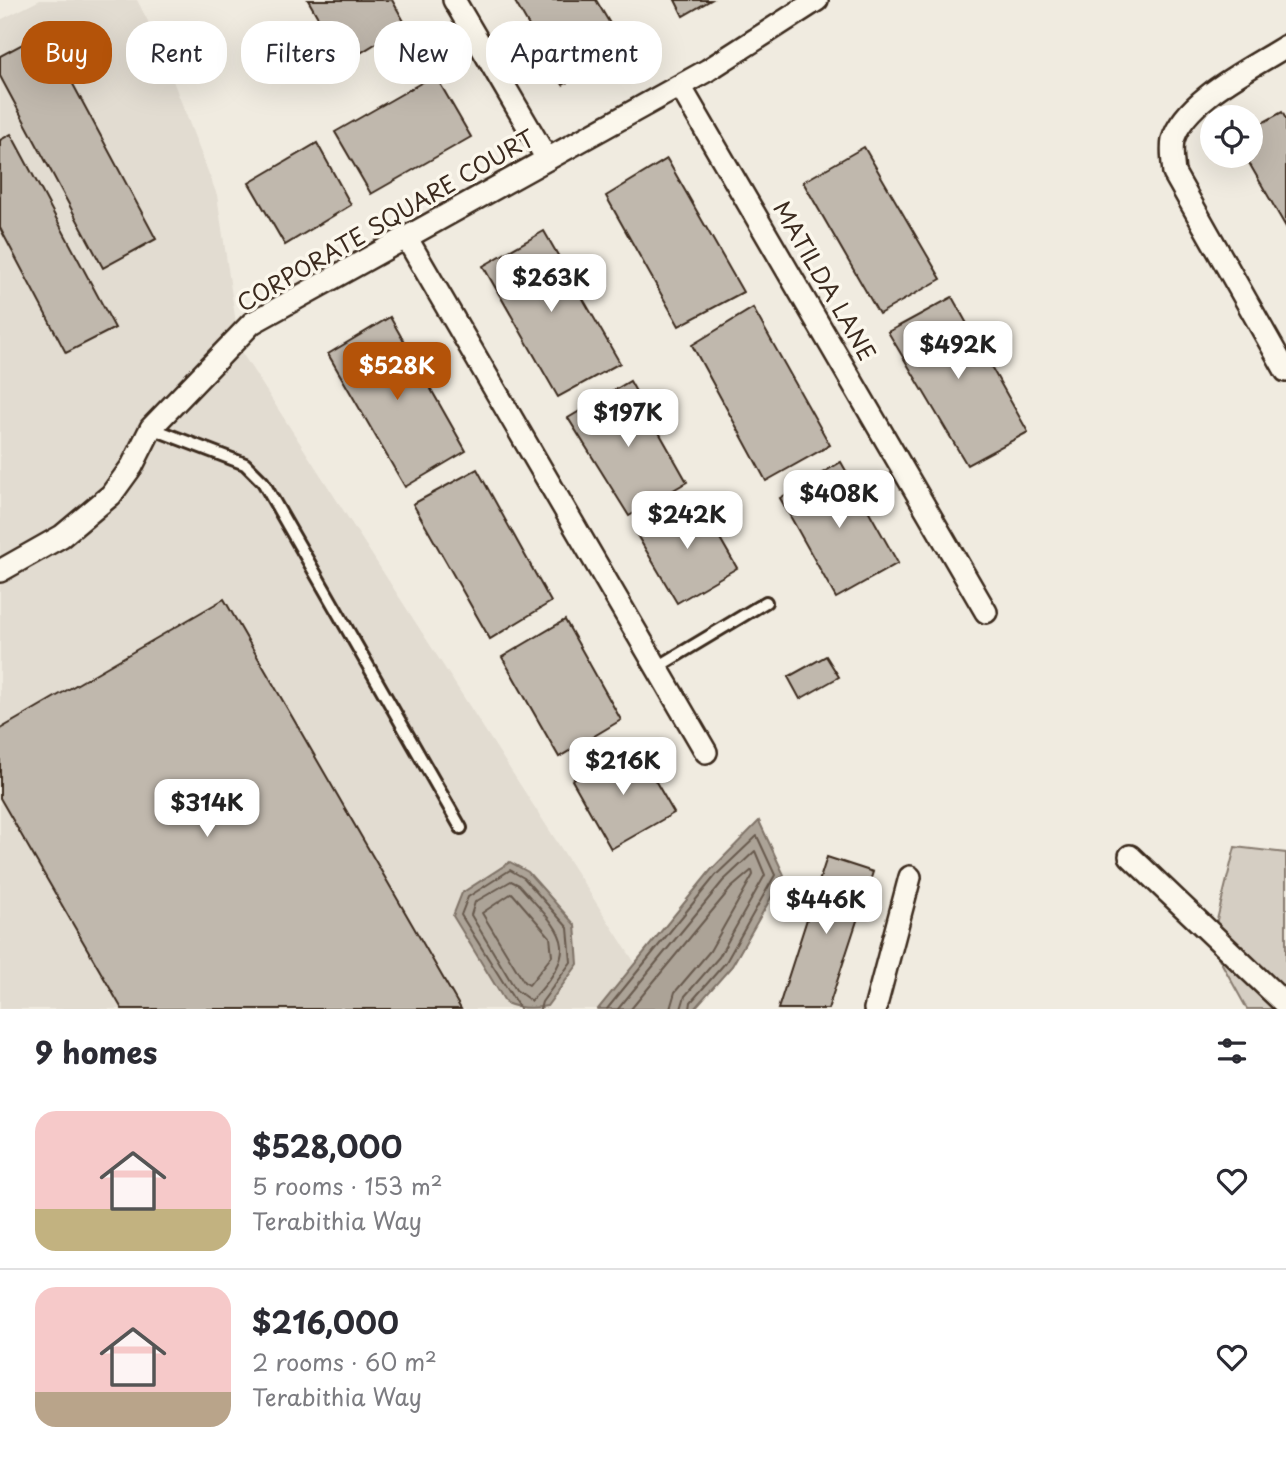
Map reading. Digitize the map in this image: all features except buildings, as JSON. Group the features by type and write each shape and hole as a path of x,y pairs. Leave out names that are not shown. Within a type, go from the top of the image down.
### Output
{"street":[{"path":"454,0 547,159"},
{"name":"CORPORATE SQUARE COURT","path":"0,571 62,536 111,495 132,467 151,428 251,323 680,86 817,0"},
{"path":"1286,46 1199,102 1180,123 1172,143 1174,173 1286,371"},
{"name":"MATILDA LANE","path":"680,86 986,612"},
{"path":"406,237 706,752"},
{"path":"1130,856 1286,1004"},
{"path":"875,1009 910,877"}],"lane":[{"path":"151,428 245,464 263,482 461,828"},
{"path":"656,668 766,602"}],"shaded area":[{"path":"40,0 137,0 148,21 126,21 126,84 174,84 217,195 240,350 635,963 598,1009 0,1009 0,20"},
{"path":"1235,847 1286,853 1286,1009 1247,1009 1211,944"}],"water":[{"path":"759,821 784,875 732,966 694,1009 598,1009 711,870"},
{"path":"510,862 528,872 575,925 578,964 547,1006 526,1008 506,1003 453,916 462,893"}]}
